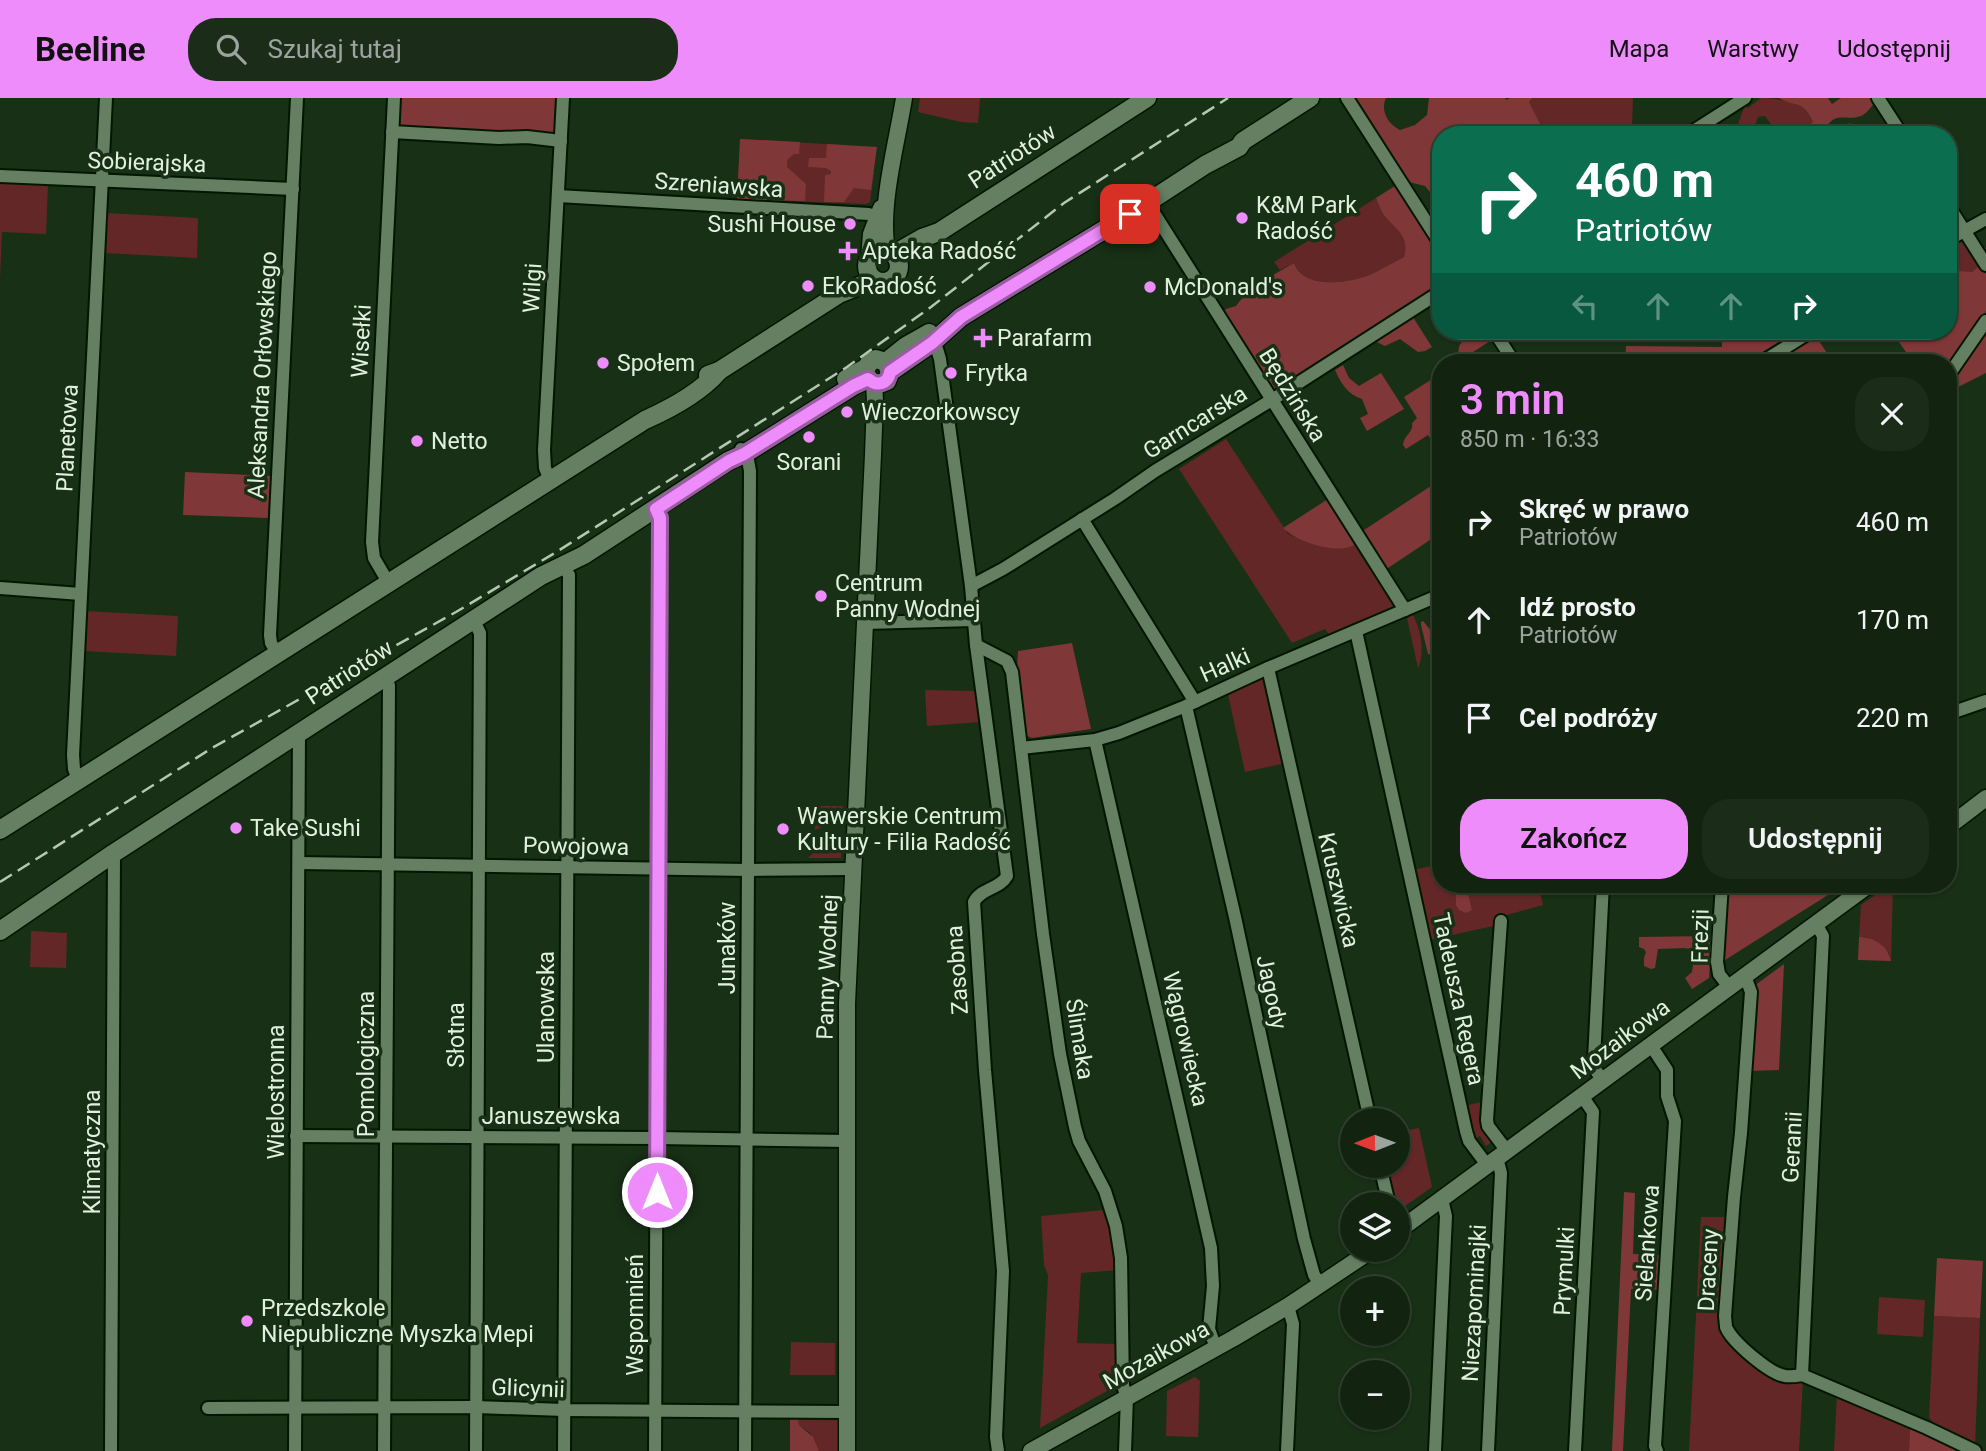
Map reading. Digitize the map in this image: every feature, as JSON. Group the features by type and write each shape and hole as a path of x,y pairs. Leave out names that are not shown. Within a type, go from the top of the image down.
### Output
{"main road":[{"name":"Patriotów","path":"894,257 922,238 939,232 1147,98"},
{"name":"Patriotów","path":"878,374 906,346 952,323 1100,230 1122,210 1147,202 1205,165 1234,140 1243,141 1310,98"},
{"path":"0,830 645,420 662,403 707,375 719,371 839,294 870,269 875,252 894,257 897,275 884,283 870,269"},
{"name":"Patriotów","path":"0,931 114,853 541,576 584,555 656,509 737,454 759,433 878,374 932,343 952,323"}],"street":[{"name":"Planetowa","path":"78,780 74,769 74,755 106,98"},
{"name":"Aleksandra Orłowskiego","path":"277,653 270,635 297,98"},
{"name":"Wisełki","path":"388,582 373,552 394,98"},
{"name":"Wilgi","path":"550,480 545,468 544,450 563,98"},
{"path":"894,257 884,234 887,196 904,98"},
{"path":"1347,98 1432,231"},
{"path":"1701,126 1745,98"},
{"path":"1878,98 1896,126"},
{"path":"392,132 527,137 561,141"},
{"name":"Sobierajska","path":"0,176 293,189"},
{"name":"Szreniawska","path":"558,196 869,214 877,217"},
{"path":"870,269 871,234 887,196"},
{"name":"Będzińska","path":"1147,202 1405,610"},
{"path":"1957,219 1985,261"},
{"path":"1957,235 1986,219"},
{"name":"Garncarska","path":"971,586 1003,569 1432,297"},
{"path":"1957,363 1986,321"},
{"path":"1775,354 1797,340"},
{"name":"Zasobna","path":"932,343 940,359 1007,876 1004,882 977,895 974,902 986,1089 1003,1271 996,1437 998,1451"},
{"name":"Panny Wodnej","path":"847,1451 847,1003 878,374"},
{"name":"Junaków","path":"737,454 748,460 750,471 745,1451"},
{"name":"Wspomnień","path":"655,1451 660,518 656,509"},
{"name":"Jagody","path":"1082,519 1190,704 1304,1239 1311,1268 1321,1285"},
{"name":"Ulanowska","path":"563,565 569,575 564,1451"},
{"path":"0,588 81,594"},
{"name":"Halki","path":"1021,748 1095,740 1119,733 1432,598"},
{"path":"865,624 974,620"},
{"name":"Słotna","path":"474,621 480,633 476,1451"},
{"name":"Tadeusza Regera","path":"1356,631 1466,1132 1469,1141 1497,1158"},
{"name":"Ślimaka","path":"976,645 1007,661 1012,672 1042,934 1060,1054 1074,1127 1105,1191 1121,1258 1123,1386 1127,1397 1125,1451"},
{"name":"Kruszwicka","path":"1268,668 1367,1108"},
{"name":"Pomologiczna","path":"384,1451 389,685 386,677"},
{"path":"1957,711 1986,701"},
{"name":"Wielostronna","path":"295,1451 299,733"},
{"name":"Wągrowiecka","path":"1095,740 1211,1248 1213,1286 1209,1329 1216,1348"},
{"path":"1957,820 1986,799"},
{"name":"Klimatyczna","path":"111,1451 114,853"},
{"name":"Powojowa","path":"299,863 748,870 853,869"},
{"path":"1602,1080 1595,1069 1594,1059 1603,893"},
{"name":"Frezji","path":"1721,893 1717,962 1720,974 1736,982"},
{"name":"Mozaikowa","path":"1410,1222 1858,893"},
{"path":"1497,1158 1488,1120 1501,921"},
{"name":"Geranii","path":"1802,1375 1823,936 1816,924"},
{"name":"Draceny","path":"1736,982 1748,984 1751,992 1726,1326 1733,1338 1776,1373 1788,1377 1802,1375 1975,1451"},
{"name":"Sielankowa","path":"1650,1044 1667,1070 1667,1096 1675,1121 1655,1446 1657,1451"},
{"name":"Prymulki","path":"1575,1451 1593,1112 1582,1096"},
{"name":"Januszewska","path":"296,1136 848,1141"},
{"name":"Niezapominajki","path":"1488,1451 1501,1173 1497,1158"},
{"path":"1435,1451 1446,1216 1442,1199"},
{"name":"Mozaikowa","path":"1031,1451 1288,1306 1354,1262"},
{"path":"1287,1451 1293,1324 1288,1306"},
{"name":"Glicynii","path":"208,1408 476,1407 847,1412"}],"shaded area":[{"path":"399,98 557,98 555,135 398,126"},
{"path":"920,98 980,98 978,123 918,112"},
{"path":"1353,98 1386,98 1386,117 1400,130 1415,125 1427,115 1429,98 1533,98 1529,102 1541,126 1432,126 1432,224 1427,216 1431,208 1430,192 1425,186 1405,181"},
{"path":"1534,98 1633,98 1632,126 1541,126 1529,102"},
{"path":"1761,98 1791,102 1805,109 1813,122 1807,126 1772,126 1765,116 1758,117 1756,126 1737,126 1745,105 1748,108"},
{"path":"1779,98 1828,98 1832,104 1841,98 1870,98 1874,104 1861,116 1835,119 1828,126 1806,126 1813,122 1809,114 1802,106"},
{"path":"1849,123 1866,126 1840,126"},
{"path":"740,139 842,145 845,171 874,172 870,202 737,199"},
{"path":"740,139 800,142 799,154 794,154 787,160 787,167 806,184 805,201 764,200 761,205 737,203"},
{"path":"827,144 877,147 871,190 854,188 844,202 824,202 825,175 831,174 831,171 808,167 809,158 826,158"},
{"path":"0,182 48,184 46,234 2,232 0,279"},
{"path":"1398,184 1432,237 1432,292 1276,393 1271,392 1221,315 1226,309 1236,306 1249,289 1294,263 1299,272 1308,278 1342,282 1365,277 1404,257 1403,237 1383,214 1376,198"},
{"path":"1376,198 1383,214 1403,237 1404,257 1365,277 1342,282 1308,278 1294,263 1280,270 1274,262"},
{"path":"107,213 198,218 197,258 105,253"},
{"path":"1961,236 1980,265 1972,272 1957,274 1957,238"},
{"path":"1980,265 1986,274 1986,311 1957,356 1957,354 1907,354 1899,342 1957,340 1957,272 1972,272"},
{"path":"1411,314 1432,347 1418,352 1400,339 1385,346 1377,342 1375,337"},
{"path":"1986,334 1986,373 1957,388 1957,373"},
{"path":"1464,340 1490,341 1470,354 1459,354 1459,346"},
{"path":"1722,340 1781,340 1759,354 1626,354 1626,346 1722,347"},
{"path":"1807,340 1818,340 1828,354 1786,354"},
{"path":"1343,365 1349,378 1359,386 1381,373 1404,409 1367,431 1360,418 1368,414 1362,399 1345,388 1335,370"},
{"path":"1432,379 1432,441 1428,435 1406,449 1403,445 1412,429 1412,423 1417,418 1404,397"},
{"path":"1226,439 1288,534 1315,545 1356,544 1395,608 1331,637 1325,629 1292,643 1179,469"},
{"path":"185,472 271,476 268,518 183,515"},
{"path":"1432,485 1432,539 1385,570 1361,532"},
{"path":"1328,499 1356,544 1339,549 1318,546 1297,538 1283,528"},
{"path":"86,611 178,616 176,656 84,651"},
{"path":"1413,615 1421,641 1418,668 1407,618"},
{"path":"1421,622 1432,632 1432,655 1428,654"},
{"path":"1072,643 1091,729 1032,738 1027,736 1017,670 1018,651"},
{"path":"1259,676 1267,682 1285,763 1245,772 1227,690"},
{"path":"925,690 977,691 980,722 927,726"},
{"path":"815,806 843,806 842,819 815,830"},
{"path":"829,838 841,838 841,858 808,858"},
{"path":"1432,866 1432,893 1456,893 1456,905 1472,910 1468,893 1540,893 1543,905 1499,917 1498,925 1429,940 1413,870"},
{"path":"1456,893 1468,893 1472,910 1466,913 1456,905"},
{"path":"1725,893 1828,893 1828,895 1722,962"},
{"path":"1878,893 1893,893 1891,961 1889,953 1866,937 1859,937 1861,905"},
{"path":"31,931 67,933 66,968 30,967"},
{"path":"1712,936 1709,978 1692,989 1685,978 1692,972 1692,950 1658,949 1655,968 1644,966 1646,952 1639,947 1639,937"},
{"path":"1859,937 1880,943 1891,961 1858,960"},
{"path":"1784,964 1779,1070 1747,1071 1754,986"},
{"path":"1486,1101 1493,1141 1486,1146 1480,1136 1475,1139 1472,1137 1464,1106"},
{"path":"1419,1128 1432,1187 1410,1203 1410,1192 1390,1192 1387,1178 1410,1178 1410,1130"},
{"path":"1624,1192 1635,1193 1633,1254 1662,1255 1661,1290 1631,1289 1623,1451 1612,1451"},
{"path":"1103,1210 1118,1270 1081,1273 1077,1343 1117,1344 1118,1385 1040,1428 1048,1275 1044,1265 1041,1216"},
{"path":"1701,1217 1729,1217 1721,1326 1764,1369 1782,1381 1803,1379 1799,1451 1689,1451"},
{"path":"1937,1258 1983,1261 1980,1318 1934,1316"},
{"path":"1879,1297 1925,1300 1923,1337 1877,1334"},
{"path":"1934,1316 1980,1318 1975,1446 1937,1428 1929,1417"},
{"path":"791,1342 835,1343 835,1375 790,1375"},
{"path":"1195,1377 1200,1381 1198,1437 1166,1436 1167,1391"},
{"path":"1837,1395 1910,1426 1909,1451 1834,1451"},
{"path":"790,1416 798,1416 799,1425 813,1437 819,1451 790,1451"},
{"path":"798,1416 838,1416 838,1451 819,1451 810,1433 799,1425"},
{"path":"1910,1426 1967,1451 1909,1451"}],"railway":[{"path":"0,882 212,748 456,612 558,551 847,367 931,307 1064,203 1228,98"}],"place":[{"name":"K&M Park Radość","path":"1242,218"},
{"name":"Sushi House","path":"850,224"},
{"name":"Apteka Radość","path":"848,251"},
{"name":"EkoRadość","path":"808,286"},
{"name":"McDonald's","path":"1150,287"},
{"name":"Parafarm","path":"983,338"},
{"name":"Społem","path":"603,363"},
{"name":"Frytka","path":"951,373"},
{"name":"Wieczorkowscy","path":"847,412"},
{"name":"Sorani","path":"809,437"},
{"name":"Netto","path":"417,441"},
{"name":"Centrum Panny Wodnej","path":"821,596"},
{"name":"Take Sushi","path":"236,828"},
{"name":"Wawerskie Centrum Kultury - Filia Radość","path":"783,829"},
{"name":"Przedszkole Niepubliczne Myszka Mepi","path":"247,1321"}],"route":[{"path":"657,1192 660,518 656,509 853,386 868,379 877,384 883,383 890,372 932,343 952,323 1130,214"}]}
